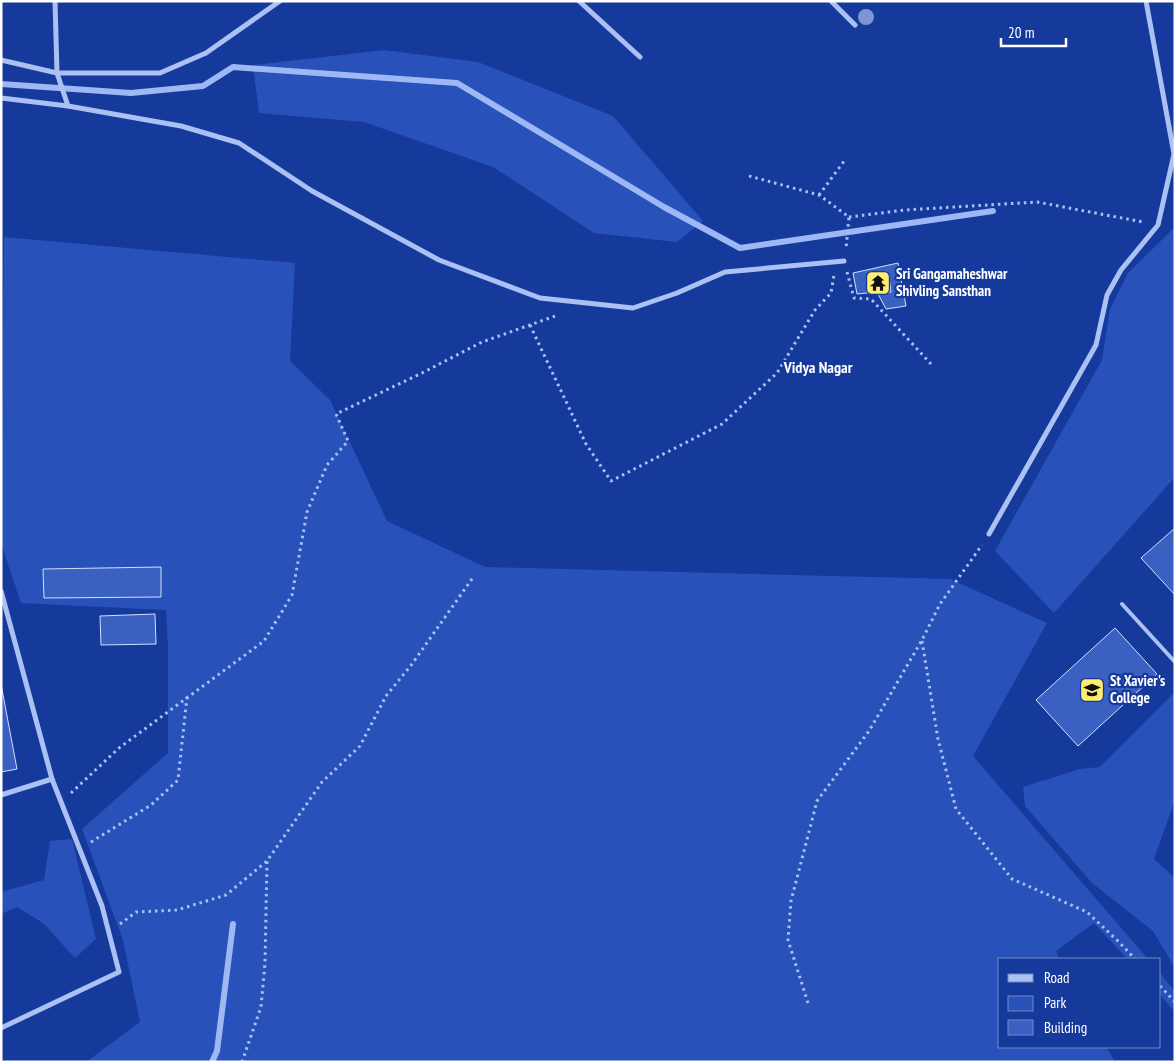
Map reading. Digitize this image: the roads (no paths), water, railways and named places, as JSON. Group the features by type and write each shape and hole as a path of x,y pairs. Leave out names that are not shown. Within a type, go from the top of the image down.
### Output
{"street":[{"path":"55,1 57,74 68,106"},
{"path":"1,60 57,74 160,73 206,52 280,1"},
{"path":"579,1 640,56"},
{"path":"831,1 855,25"},
{"path":"990,534 1096,345 1107,295 1120,270 1158,225 1174,154 1146,1"},
{"path":"1,98 68,106 181,126 239,143 312,191 439,260 540,298 633,308 677,293 725,272 844,261"},
{"path":"1,591 52,779 102,906 119,972 1,1028"},
{"path":"1,795 52,779"}],"lane":[{"path":"1122,604 1175,662"}],"waterway":[{"path":"1,84 131,93 203,86 233,67 457,83 664,207 740,248 993,211"},
{"path":"212,1062 217,1051 233,924"}],"place":[{"name":"Sri Gangamaheshwar Shivling Sansthan","path":"878,283"},
{"name":"St Xavier's College","path":"1092,690"}],"district":[{"name":"Vidya Nagar","path":"818,367"}]}
